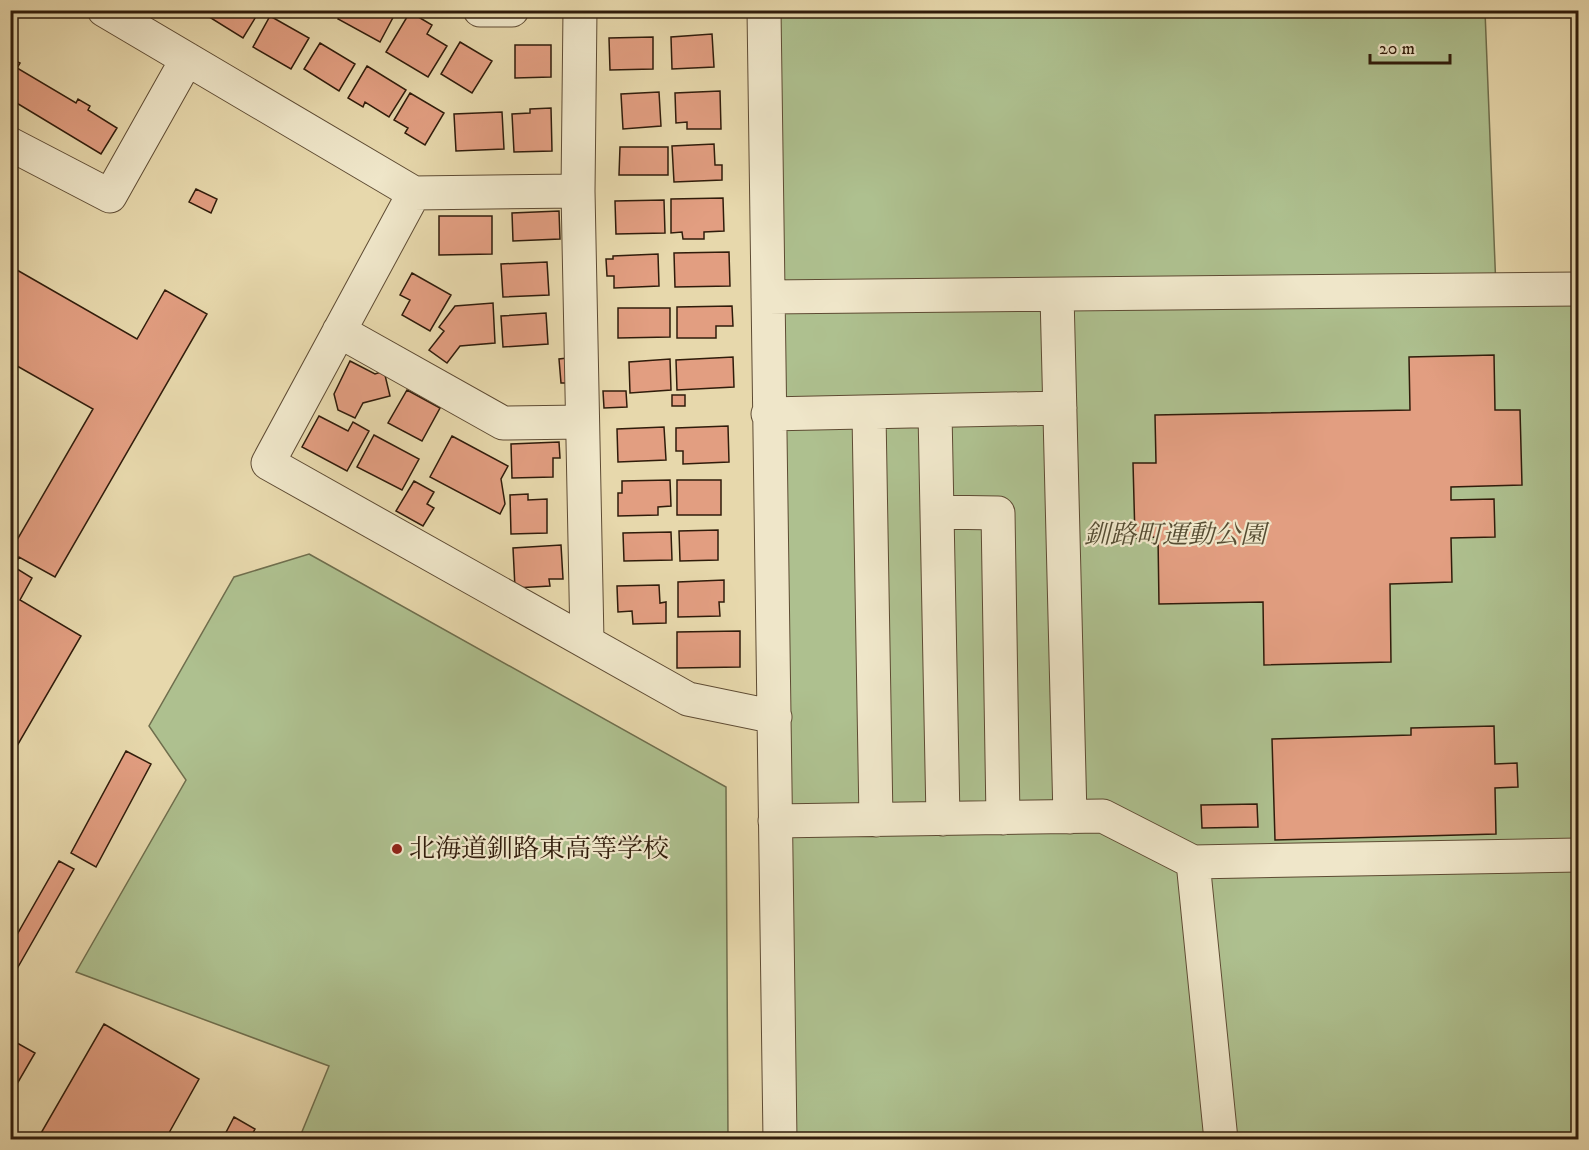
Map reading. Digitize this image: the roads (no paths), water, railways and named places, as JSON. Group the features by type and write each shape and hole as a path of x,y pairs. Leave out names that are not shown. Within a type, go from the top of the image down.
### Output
{"street":[{"path":"104,10 414,193 578,191"},
{"path":"480,10 513,10"},
{"path":"580,10 578,191 587,641"},
{"path":"764,10 768,414 776,717 775,821 780,1140"},
{"path":"10,144 110,196 187,59"},
{"path":"414,193 268,463 688,699 776,717"},
{"path":"768,297 1578,289"},
{"path":"1057,295 1070,817"},
{"path":"339,331 503,423 582,422"},
{"path":"768,414 869,414 1060,408"},
{"path":"935,412 943,819"},
{"path":"869,414 876,820"},
{"path":"937,512 998,513 1003,818"},
{"path":"775,821 1103,816 1193,862 1578,855"},
{"path":"1193,862 1221,1140"}],"place":[{"name":"北海道釧路東高等学校","path":"397,849"}],"park label":[{"name":"釧路町運動公園","path":"1175,535"}]}
